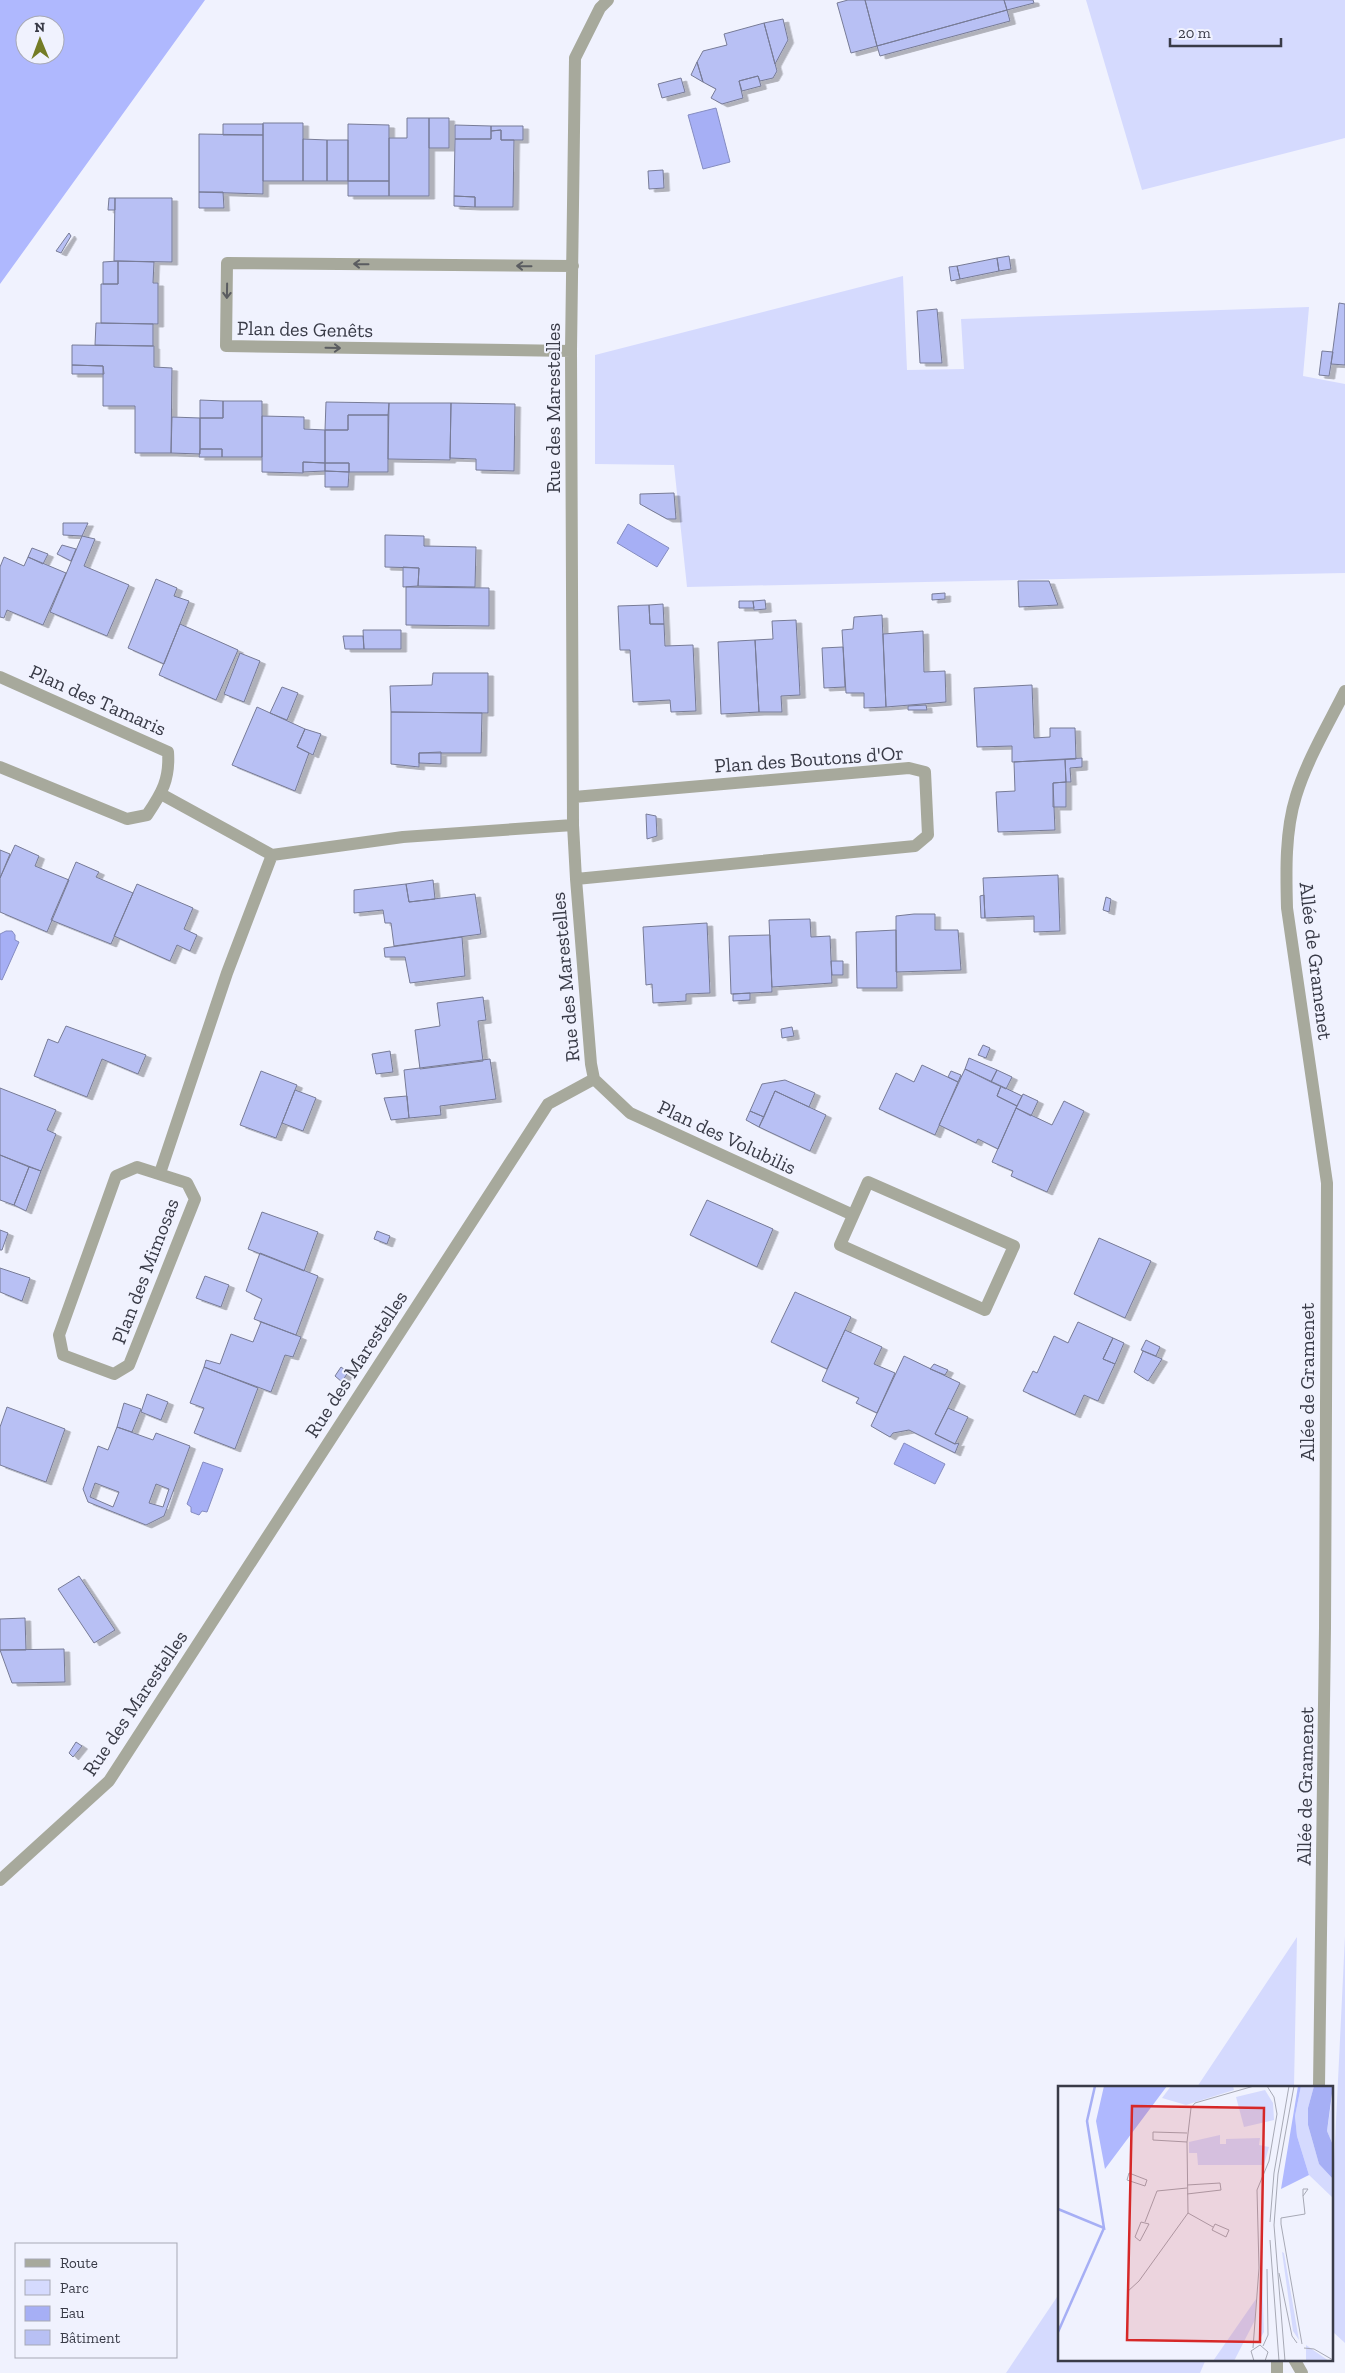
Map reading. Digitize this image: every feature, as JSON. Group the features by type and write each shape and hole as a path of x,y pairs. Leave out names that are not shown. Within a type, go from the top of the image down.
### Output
{"street":[{"name":"Rue des Marestelles","path":"0,1880 109,1781 548,1104 594,1079 591,1064 573,825 571,351 575,58 600,8 608,0"},
{"name":"Plan des Genêts","path":"571,351 226,346 227,263 573,266"},
{"name":"Plan des Tamaris","path":"0,677 168,752 170,770 161,794 147,814 127,819 0,767"},
{"name":"Allée de Gramenet","path":"1319,2086 1325,1628 1327,1182 1287,908 1286,872 1295,797 1311,758 1345,691"},
{"name":"Plan des Boutons d'Or","path":"574,797 909,768 926,772 928,835 915,846 576,879"},
{"path":"161,794 272,855 403,837 573,825"},
{"name":"Plan des Mimosas","path":"160,1173 227,973 272,855"},
{"name":"Plan des Volubilis","path":"594,1079 630,1113 853,1215"},
{"name":"Plan des Mimosas","path":"137,1167 160,1173 187,1182 195,1198 129,1365 114,1374 63,1356 59,1335 116,1176 137,1167"},
{"path":"868,1182 1014,1246 985,1310 840,1245 853,1215 868,1182"},
{"path":"1277,2360 1277,2373"},
{"path":"1295,2360 1302,2373"}],"green space":[{"path":"1086,0 1345,0 1345,138 1142,190"},
{"path":"903,276 907,370 964,369 961,319 1309,307 1303,376 1345,384 1345,573 687,587 674,465 595,464 595,355"},
{"path":"1345,1936 1345,2343 1333,2332 1332,2204"},
{"path":"1297,1937 1294,2086 1198,2086"},
{"path":"1058,2295 1058,2360 1206,2360 1200,2373 1006,2373"}],"shaded area":[{"path":"0,0 205,0 0,284"}],"water":[{"path":"716,108 730,162 703,169 688,115"},
{"path":"628,524 669,548 657,567 617,543"},
{"path":"12,931 15,935 15,940 19,942 2,980 0,979 0,934"},
{"path":"904,1443 945,1464 935,1484 894,1464"},
{"path":"203,1462 223,1469 207,1512 202,1511 199,1515 191,1512 191,1507 187,1504"}],"building":[{"path":"848,0 865,0 877,46 851,53 837,3"},
{"path":"865,0 1004,0 1007,10 877,46"},
{"path":"1004,0 1033,0 1034,3 1007,10"},
{"path":"1007,10 1010,21 880,56 877,46"},
{"path":"783,19 788,40 775,64 764,23"},
{"path":"764,23 777,71 773,78 760,81 758,76 739,81 743,98 722,104 711,98 716,89 703,82 697,62 703,51 727,45 724,34"},
{"path":"697,62 703,82 691,75"},
{"path":"758,76 761,86 742,91 739,81"},
{"path":"681,78 685,92 662,98 658,84"},
{"path":"407,118 429,118 429,196 389,196 389,138 407,138"},
{"path":"429,118 449,118 449,148 429,148"},
{"path":"263,123 303,123 303,181 263,181"},
{"path":"223,124 263,124 263,135 223,135"},
{"path":"348,124 389,125 389,181 348,181"},
{"path":"455,125 491,126 491,139 455,139"},
{"path":"491,126 523,126 523,140 501,140 501,130 491,131"},
{"path":"501,130 501,140 514,140 513,207 475,207 475,197 454,196 455,139 491,139 491,131"},
{"path":"199,134 263,135 263,194 199,192"},
{"path":"303,139 327,140 327,181 303,181"},
{"path":"327,140 348,140 348,181 327,181"},
{"path":"663,170 664,188 649,189 648,171"},
{"path":"348,181 389,181 389,196 348,196"},
{"path":"199,192 223,192 224,208 199,208"},
{"path":"454,196 475,197 475,207 454,206"},
{"path":"109,198 115,198 115,210 108,210"},
{"path":"115,198 172,198 172,262 114,261"},
{"path":"69,233 71,236 61,253 56,251"},
{"path":"1009,256 1011,269 999,271 997,258"},
{"path":"997,258 999,271 960,279 957,266"},
{"path":"118,261 154,262 153,283 158,283 158,324 101,323 101,284 118,284"},
{"path":"118,261 118,284 103,284 103,262"},
{"path":"957,266 960,279 951,281 949,267"},
{"path":"1339,303 1345,304 1345,365 1331,364"},
{"path":"937,309 942,363 920,363 917,311"},
{"path":"96,323 153,324 153,346 95,345"},
{"path":"72,345 154,346 154,367 172,368 171,453 135,453 135,406 103,406 103,366 72,365"},
{"path":"1322,351 1333,352 1329,376 1319,375"},
{"path":"72,365 103,366 104,374 72,374"},
{"path":"200,400 223,401 223,418 200,418"},
{"path":"223,401 262,401 262,457 222,457 222,449 200,449 200,418 223,418"},
{"path":"326,402 389,403 388,415 348,415 348,430 325,430"},
{"path":"389,403 451,403 450,460 388,459"},
{"path":"451,403 515,404 514,471 476,470 476,459 450,458"},
{"path":"348,415 388,415 388,472 349,472 349,463 325,463 325,430 348,430"},
{"path":"262,416 304,417 304,429 325,430 325,463 303,462 303,473 262,472"},
{"path":"172,417 200,418 200,454 171,453"},
{"path":"200,449 222,449 222,457 199,457"},
{"path":"303,462 325,463 325,471 303,472"},
{"path":"325,463 349,463 349,472 325,471"},
{"path":"325,471 349,472 348,487 325,487"},
{"path":"674,493 676,519 667,519 640,504 640,494"},
{"path":"63,523 88,523 82,536 63,535"},
{"path":"385,535 424,536 424,546 476,547 475,587 418,586 419,568 385,567"},
{"path":"82,536 95,539 84,566 129,585 107,636 50,612"},
{"path":"62,545 76,549 71,561 57,554"},
{"path":"32,548 48,554 43,564 28,557"},
{"path":"4,557 24,566 28,557 66,573 43,625 7,610 4,618 0,617 0,567"},
{"path":"403,567 419,568 418,586 403,587"},
{"path":"156,579 177,588 174,596 189,601 164,664 128,648"},
{"path":"1018,581 1049,581 1058,605 1019,607"},
{"path":"406,587 489,588 489,626 406,625"},
{"path":"945,593 945,599 932,600 932,594"},
{"path":"765,600 766,609 754,610 753,601"},
{"path":"739,601 753,601 754,608 739,608"},
{"path":"663,604 664,624 650,624 649,605"},
{"path":"649,605 650,624 664,624 665,646 693,645 696,711 671,712 670,700 633,702 630,650 620,650 618,606"},
{"path":"882,615 886,707 864,708 864,693 846,693 842,630 853,629 854,617"},
{"path":"796,620 800,695 781,696 782,712 759,712 755,640 773,639 772,621"},
{"path":"180,624 238,650 216,700 159,675"},
{"path":"363,630 401,630 401,649 364,649"},
{"path":"923,631 924,672 945,671 946,702 886,707 883,634"},
{"path":"343,636 363,636 364,649 345,649"},
{"path":"755,640 759,712 721,714 718,642"},
{"path":"843,647 845,687 824,688 822,648"},
{"path":"240,653 260,661 244,702 224,694"},
{"path":"433,673 488,673 488,713 391,712 390,686 432,685"},
{"path":"1032,685 1034,738 1050,737 1050,728 1075,728 1076,759 1012,762 1012,746 977,747 974,688"},
{"path":"282,687 298,693 287,720 270,713"},
{"path":"926,705 927,710 908,710 908,706"},
{"path":"257,707 305,729 297,747 309,753 295,791 232,765"},
{"path":"391,712 482,713 481,753 419,753 419,767 391,764"},
{"path":"305,729 321,734 313,755 297,747"},
{"path":"441,752 441,764 419,763 419,753"},
{"path":"1082,758 1082,767 1070,768 1071,782 1066,782 1065,759"},
{"path":"1065,759 1066,782 1053,783 1055,830 998,832 996,792 1015,791 1014,762"},
{"path":"1066,782 1066,807 1053,807 1053,783"},
{"path":"646,814 656,816 657,836 647,839"},
{"path":"15,845 39,856 35,866 69,880 47,932 0,912 0,878"},
{"path":"0,850 10,854 0,878"},
{"path":"76,862 99,872 96,877 133,893 111,944 51,920"},
{"path":"1058,875 1060,931 1034,932 1034,916 985,918 983,878"},
{"path":"433,880 435,899 409,902 406,884"},
{"path":"137,884 193,908 184,929 197,935 190,951 177,945 170,961 114,936"},
{"path":"406,884 409,902 475,894 481,934 394,946 391,923 385,923 383,910 354,913 354,890"},
{"path":"984,895 985,918 981,918 980,896"},
{"path":"1106,897 1111,899 1109,912 1103,910"},
{"path":"935,914 935,930 958,930 961,970 896,972 896,916"},
{"path":"810,919 811,937 830,936 832,983 772,987 769,920"},
{"path":"707,923 710,993 686,994 686,1001 653,1003 652,984 646,985 643,927"},
{"path":"896,930 897,988 857,988 856,932"},
{"path":"770,935 772,992 731,994 729,936"},
{"path":"462,937 465,976 410,983 405,957 385,957 384,948"},
{"path":"831,961 843,961 843,975 832,975"},
{"path":"750,993 750,1000 733,1001 733,994"},
{"path":"483,997 486,1020 478,1021 483,1061 420,1069 415,1030 440,1026 437,1003"},
{"path":"66,1026 146,1055 138,1074 102,1059 87,1097 34,1076 48,1039 58,1043"},
{"path":"792,1027 794,1036 782,1038 781,1029"},
{"path":"983,1045 990,1048 986,1058 978,1055"},
{"path":"390,1051 393,1072 376,1074 372,1054"},
{"path":"969,1058 997,1070 991,1082 965,1069"},
{"path":"490,1059 496,1099 440,1106 441,1115 409,1118 404,1070"},
{"path":"922,1065 958,1082 935,1135 879,1109 896,1073 914,1082"},
{"path":"965,1069 1001,1086 997,1096 1017,1106 998,1149 978,1139 976,1143 939,1125"},
{"path":"997,1070 1012,1077 1006,1089 991,1082"},
{"path":"261,1071 297,1085 276,1138 240,1125"},
{"path":"951,1071 961,1075 958,1082 948,1077"},
{"path":"785,1080 815,1093 809,1107 775,1091 764,1117 750,1111 762,1084"},
{"path":"1001,1086 1022,1096 1017,1106 997,1096"},
{"path":"0,1088 56,1110 47,1130 56,1134 41,1171 0,1155"},
{"path":"295,1090 316,1098 303,1131 282,1123"},
{"path":"775,1091 826,1115 810,1151 759,1127"},
{"path":"1023,1094 1038,1101 1031,1116 1016,1108"},
{"path":"407,1096 409,1118 391,1120 384,1098"},
{"path":"1064,1101 1084,1111 1047,1192 1011,1176 1013,1171 992,1162 1016,1108 1052,1125"},
{"path":"750,1111 764,1117 759,1127 746,1120"},
{"path":"0,1155 29,1167 14,1205 0,1200"},
{"path":"29,1167 41,1171 26,1211 14,1205"},
{"path":"707,1200 773,1229 757,1267 690,1235"},
{"path":"262,1212 318,1232 304,1271 248,1249"},
{"path":"0,1230 8,1233 2,1250 0,1250"},
{"path":"377,1231 390,1236 387,1244 374,1239"},
{"path":"1099,1238 1151,1261 1125,1318 1074,1294"},
{"path":"260,1253 318,1276 296,1335 254,1319 262,1299 246,1291"},
{"path":"0,1268 30,1278 22,1301 0,1292"},
{"path":"205,1276 229,1285 221,1307 196,1298"},
{"path":"795,1292 851,1317 827,1369 771,1342"},
{"path":"261,1322 301,1337 293,1357 285,1355 271,1392 204,1367 206,1360 220,1364 231,1334 253,1342"},
{"path":"1078,1322 1113,1338 1103,1359 1115,1364 1098,1401 1084,1395 1075,1415 1023,1391 1033,1371 1037,1373 1054,1336 1068,1343"},
{"path":"845,1330 882,1347 874,1364 895,1373 877,1413 856,1403 859,1398 822,1381"},
{"path":"1113,1338 1124,1343 1115,1364 1103,1359"},
{"path":"1146,1340 1160,1347 1156,1356 1141,1350"},
{"path":"1143,1351 1162,1359 1148,1381 1134,1372"},
{"path":"904,1356 960,1383 935,1434 955,1444 959,1443 955,1453 909,1430 893,1433 890,1437 871,1426"},
{"path":"934,1364 948,1370 945,1375 930,1369"},
{"path":"204,1367 258,1388 235,1449 194,1433 204,1408 190,1403"},
{"path":"341,1367 348,1372 342,1382 335,1376"},
{"path":"147,1394 168,1402 161,1420 141,1412"},
{"path":"124,1403 141,1409 132,1432 117,1427"},
{"path":"7,1407 65,1429 46,1482 0,1465 0,1427"},
{"path":"948,1408 968,1417 955,1444 935,1434"},
{"path":"117,1427 153,1440 156,1433 190,1446 164,1516 146,1525 88,1502 83,1489 98,1446 108,1450","holes":["95,1483 119,1492 113,1507 90,1497","156,1484 169,1489 163,1507 149,1503"]},
{"path":"79,1576 115,1630 94,1643 58,1589"},
{"path":"25,1618 26,1650 0,1650 0,1619"},
{"path":"64,1649 65,1682 12,1683 0,1650"},
{"path":"76,1742 82,1746 73,1757 69,1753"}]}
